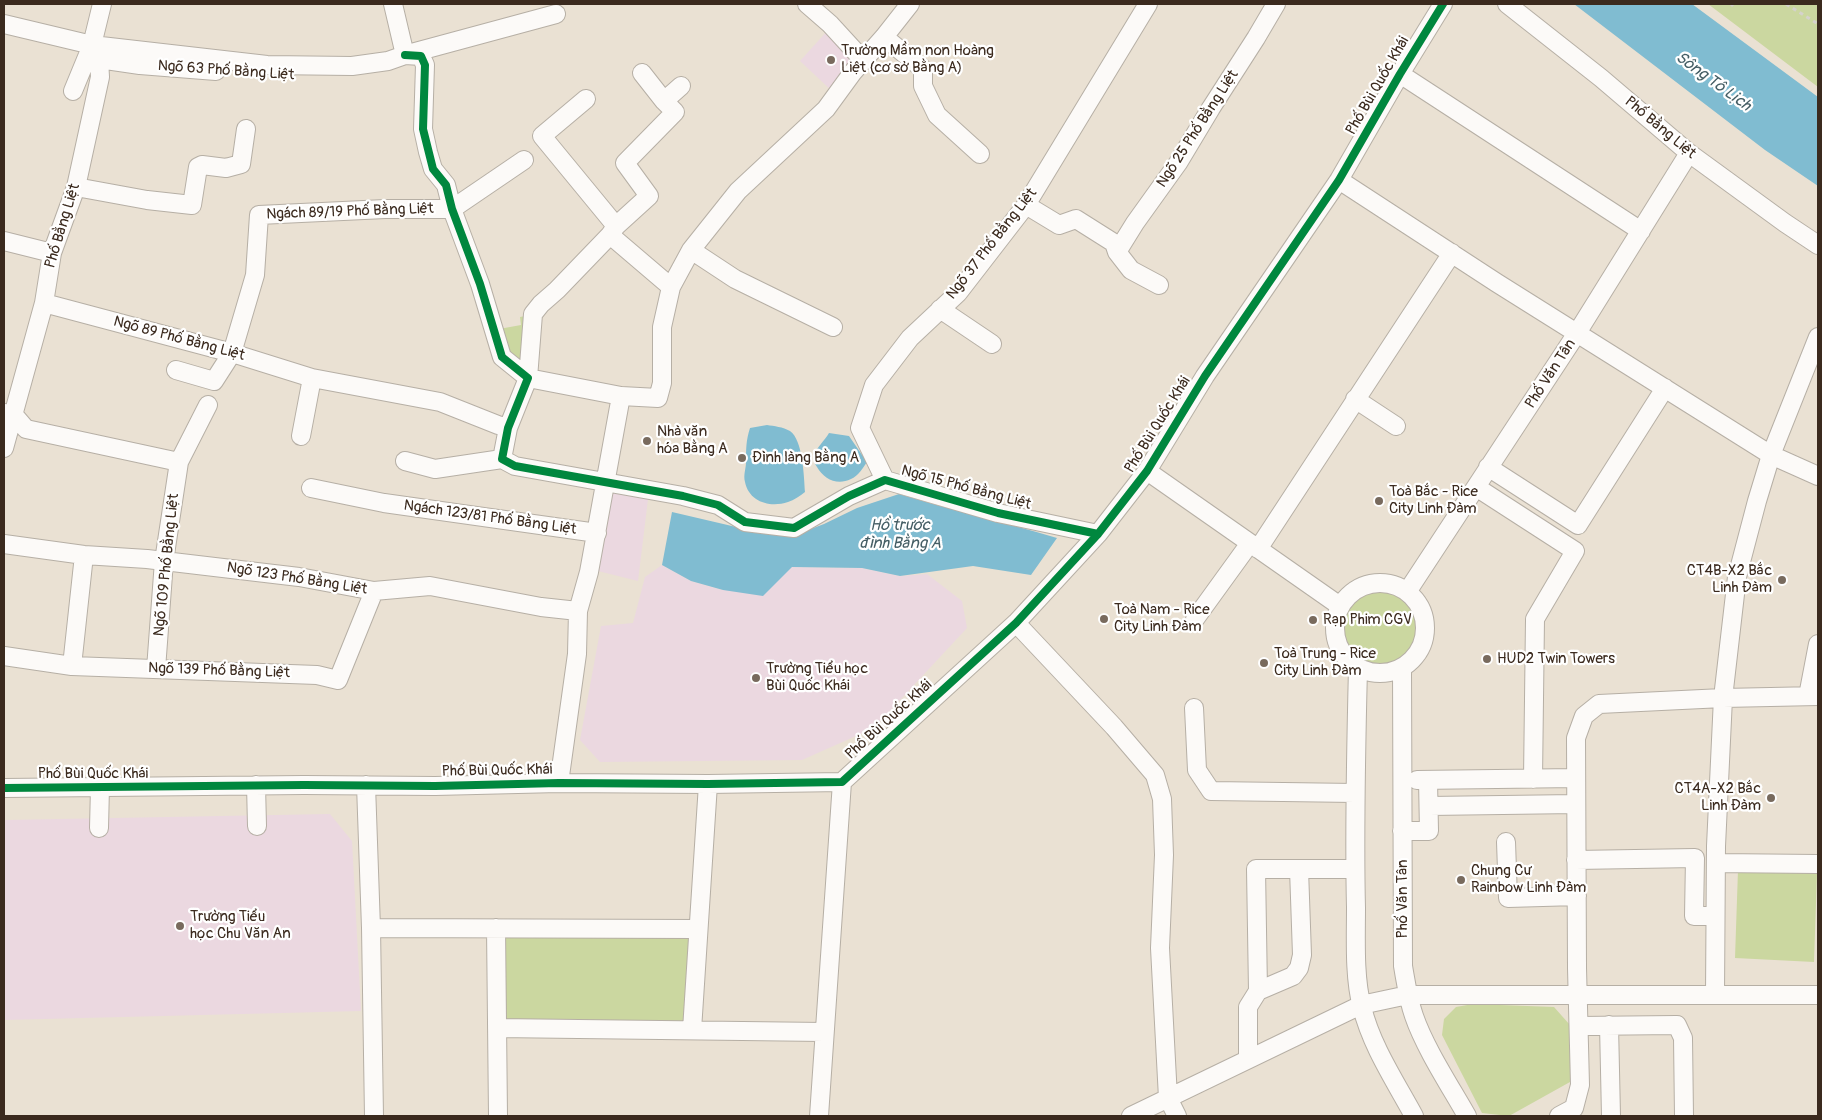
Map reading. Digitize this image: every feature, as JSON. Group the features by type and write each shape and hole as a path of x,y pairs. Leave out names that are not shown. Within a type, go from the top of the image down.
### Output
{"street":[{"name":"Phố Bằng Liệt","path":"4,448 44,303 52,253 76,187 100,77 95,52 102,4"},
{"path":"393,4 405,55"},
{"path":"807,4 830,24 863,60"},
{"path":"590,105 542,136 543,139 613,231 671,287 691,250 738,191 826,109 863,60 910,4"},
{"name":"Ngõ 37 Phố Bằng Liệt","path":"885,480 860,428 874,384 910,338 958,293 1026,205 1148,4"},
{"name":"Ngõ 25 Phố Bằng Liệt","path":"1117,252 1135,223 1178,164 1276,4"},
{"name":"Phố Bùi Quốc Khái","path":"4,788 842,782 1016,623 1098,534 1147,471 1205,376 1339,180 1443,4"},
{"name":"Phố Bằng Liệt","path":"1507,4 1601,78 1689,153 1784,223 1818,245"},
{"path":"4,24 95,52 268,65 352,66 388,61 405,55 520,30 556,14"},
{"path":"884,37 923,69 923,86 937,115 980,154"},
{"path":"74,91 95,52"},
{"name":"Ngõ 63 Phố Bằng Liệt","path":"95,52 160,67 353,78"},
{"path":"405,55 421,56 425,65 423,129 433,169 446,185 452,209 524,160"},
{"path":"502,459 508,428 528,378 533,314 649,196 625,163 675,112 642,73"},
{"path":"1400,74 1641,232"},
{"path":"664,101 681,86"},
{"path":"76,187 147,200 192,205 198,167 202,165 226,168 241,164 246,129"},
{"name":"Phố Văn Tân","path":"1407,592 1577,333 1689,153"},
{"path":"1339,180 1771,455 1818,476"},
{"path":"1026,205 1059,225 1076,219 1114,243 1117,252 1131,270 1159,285"},
{"name":"Ngách 89/19 Phố Bằng Liệt","path":"232,354 255,275 259,215 385,209 452,209 480,284 502,357 528,378 621,396 658,398 662,383 662,327 671,287"},
{"path":"4,241 52,253"},
{"path":"691,250 735,279 833,327"},
{"path":"1195,619 1254,546 1452,253"},
{"name":"Ngõ 89 Phố Bằng Liệt","path":"44,303 232,354 312,378 440,402 508,428"},
{"path":"940,309 992,344"},
{"path":"1715,994 1716,863 1723,698 1737,577 1771,455 1818,337"},
{"path":"176,370 214,381 232,354"},
{"path":"301,436 312,378"},
{"path":"1488,467 1578,525 1665,388"},
{"path":"559,783 577,654 578,611 589,572 621,396"},
{"path":"1355,399 1396,426"},
{"name":"Ngõ 109 Phố Bằng Liệt","path":"156,669 164,561 179,462 208,405"},
{"path":"13,417 26,429 179,462"},
{"path":"405,461 435,469 502,459 515,466 606,483"},
{"path":"1147,471 1340,606"},
{"name":"Ngõ 15 Phố Bằng Liệt","path":"606,483 683,496 718,505 745,522 794,528 849,496 885,480 998,513 1098,534"},
{"path":"1476,487 1574,550 1535,620 1534,779"},
{"name":"Ngách 123/81 Phố Bằng Liệt","path":"311,488 384,503 596,533"},
{"name":"Ngõ 123 Phố Bằng Liệt","path":"4,544 84,555 164,561 300,576 374,591 430,586 541,607 578,611"},
{"path":"72,666 84,555"},
{"path":"1370,584 1389,584 1407,592 1416,601 1422,612 1425,625 1424,638 1420,650 1402,668 1390,672 1377,674 1358,668 1344,655 1338,644 1335,632 1336,618 1340,606 1358,588 1370,584"},
{"name":"Ngõ 139 Phố Bằng Liệt","path":"4,656 72,666 317,674 338,680 374,591"},
{"path":"1016,623 1114,727 1155,775 1162,799 1164,855 1160,948 1168,1098 1177,1116"},
{"path":"1559,1116 1574,1108 1580,1085 1576,738 1584,716 1599,704 1813,696 1818,644"},
{"path":"1358,668 1355,869 1357,966 1361,1005 1369,1029 1414,1116"},
{"name":"Phố Văn Tân","path":"1402,668 1403,966 1408,995 1422,1035 1467,1116"},
{"path":"1194,708 1197,770 1211,791 1355,793"},
{"path":"1402,831 1429,831 1429,806 1423,780 1576,778"},
{"path":"819,1116 842,782"},
{"path":"692,1030 708,784"},
{"path":"256,785 257,826"},
{"path":"366,785 371,928 374,1116"},
{"path":"99,828 100,787"},
{"path":"1429,806 1576,804"},
{"path":"1506,842 1508,898 1577,896"},
{"path":"1576,860 1695,858 1694,916 1716,916"},
{"path":"1716,863 1818,864"},
{"path":"1248,1059 1248,1007 1258,990 1256,869 1355,869"},
{"path":"1258,990 1293,976 1299,968 1302,955 1299,869"},
{"path":"371,928 698,929"},
{"path":"496,928 498,1116"},
{"path":"1131,1116 1361,1005 1408,995 1818,995"},
{"path":"1609,1025 1611,1116"},
{"path":"1579,1026 1678,1025 1683,1038 1684,1116"},
{"path":"497,1028 824,1032"}],"path":[{"path":"1786,4 1818,24"}],"shaded area":[{"name":"Trường Mầm non Hoàng Liệt (cơ sở Bằng A)","path":"829,29 862,60 833,92 800,61"},
{"path":"610,484 649,491 638,581 594,570"},
{"name":"Trường Tiểu học Bùi Quốc Khái","path":"662,565 691,581 723,590 792,567 862,568 900,576 927,574 962,601 967,628 874,728 802,760 600,762 580,740 601,626 633,623 645,577"},
{"name":"Trường Tiểu học Chu Văn An","path":"330,814 352,841 361,1011 4,1020 5,820"}],"green space":[{"path":"1708,4 1818,4 1818,87"},
{"path":"531,315 520,366 516,368 499,329 521,325 520,317"},
{"path":"1380,583 1397,586 1412,596 1422,611 1425,628 1422,645 1412,660 1397,670 1380,673 1363,670 1348,660 1338,645 1335,628 1338,611 1348,596 1363,586"},
{"path":"1738,870 1817,873 1814,962 1735,958"},
{"path":"496,928 698,929 692,1030 497,1028"},
{"path":"1473,1004 1554,1007 1570,1025 1570,1082 1509,1116 1482,1113 1442,1035 1444,1019 1456,1007"}],"water":[{"name":"Sông Tô Lịch","path":"1574,4 1692,4 1818,97 1818,186 1765,150"},
{"path":"767,425 790,431 798,442 802,459 805,492 781,504 768,504 756,499 747,489 744,479 746,445 750,428"},
{"path":"829,433 849,436 867,462 854,478 841,482 831,480 823,475 815,464 815,453"},
{"name":"Hồ trước đình Bằng A","path":"899,494 1057,538 1031,575 973,566 900,576 862,568 792,567 763,596 723,590 691,581 662,565 672,512 749,530 795,535 857,508"}],"cycle path":[{"path":"4,788 842,782 1016,623 1098,534 1147,471 1205,376 1339,180 1443,4"},
{"path":"405,55 421,56 425,65 423,129 433,169 446,185 452,209 480,284 502,357 528,378 508,428 502,459 515,466 683,496 718,505 745,522 794,528 849,496 885,480 998,513 1098,534"}],"place":[{"name":"Trường Mầm non Hoàng Liệt (cơ sở Bằng A)","path":"831,60"},
{"name":"Nhà văn hóa Bằng A","path":"647,441"},
{"name":"Đình làng Bằng A","path":"742,458"},
{"name":"Toà Bắc - Rice City Linh Đàm","path":"1379,501"},
{"name":"CT4B-X2 Bắc Linh Đàm","path":"1782,580"},
{"name":"Toà Nam - Rice City Linh Đàm","path":"1104,619"},
{"name":"Rạp Phim CGV","path":"1313,620"},
{"name":"HUD2 Twin Towers","path":"1487,659"},
{"name":"Toà Trung - Rice City Linh Đàm","path":"1264,663"},
{"name":"Trường Tiểu học Bùi Quốc Khái","path":"756,678"},
{"name":"CT4A-X2 Bắc Linh Đàm","path":"1771,798"},
{"name":"Chung Cư Rainbow Linh Đàm","path":"1461,880"},
{"name":"Trường Tiểu học Chu Văn An","path":"180,926"}]}
